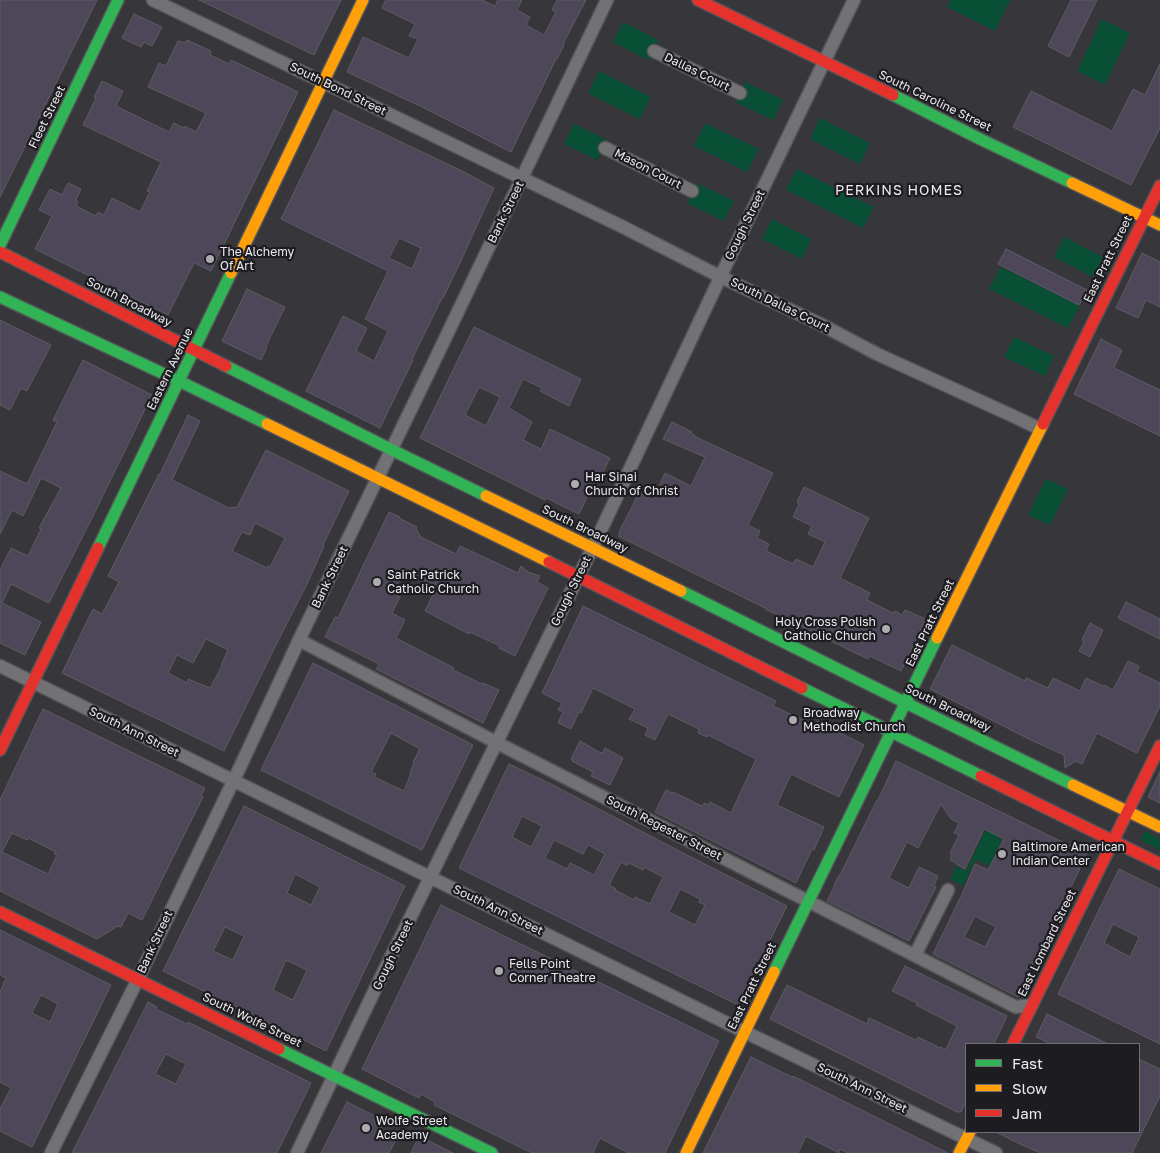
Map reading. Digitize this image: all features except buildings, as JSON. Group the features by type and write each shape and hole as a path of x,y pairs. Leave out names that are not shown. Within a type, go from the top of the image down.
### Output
{"main road":[{"name":"Fleet Street","path":"0,245 118,0"},
{"name":"Eastern Avenue","path":"0,750 363,0"},
{"name":"South Caroline Street","path":"698,0 1160,225"},
{"name":"East Pratt Street","path":"686,1153 1160,186"},
{"name":"South Broadway","path":"0,252 392,450 1160,827"},
{"path":"0,297 179,381 578,576 1160,864"},
{"name":"East Lombard Street","path":"1013,1043 1160,746"},
{"name":"South Wolfe Street","path":"0,912 492,1153"},
{"path":"959,1153 968,1135"}],"street":[{"name":"South Bond Street","path":"153,0 522,178"},
{"name":"Bank Street","path":"51,1153 138,979 607,0"},
{"name":"Gough Street","path":"297,1153 593,547 854,0"},
{"name":"Dallas Court","path":"654,51 740,93"},
{"name":"Mason Court","path":"605,148 692,191"},
{"name":"South Dallas Court","path":"522,178 822,325 876,354 1040,429"},
{"name":"South Regester Street","path":"299,640 915,956 1016,1006 1032,1005"},
{"name":"South Ann Street","path":"0,666 745,1032 968,1135 996,1153"},
{"path":"915,956 948,890"}],"green space":[{"path":"950,0 1010,0 995,31 947,7"},
{"path":"1102,19 1130,33 1105,85 1077,71"},
{"path":"623,22 658,40 648,60 613,42"},
{"path":"599,71 651,97 640,119 588,93"},
{"path":"745,82 783,100 773,120 735,102"},
{"path":"820,118 870,143 860,164 810,139"},
{"path":"705,123 759,149 747,172 694,146"},
{"path":"574,124 607,140 597,160 564,144"},
{"path":"797,169 874,207 863,228 786,190"},
{"path":"697,183 734,201 724,221 687,203"},
{"path":"772,219 811,239 802,259 762,239"},
{"path":"1064,237 1103,257 1093,277 1054,257"},
{"path":"1001,267 1080,306 1068,328 989,289"},
{"path":"1014,337 1054,356 1045,376 1004,357"},
{"path":"1046,479 1068,489 1050,525 1028,515"},
{"path":"1007,816 996,837 1002,840 989,866 978,860 975,861 963,886 950,879 956,866 966,871 986,829"},
{"path":"1145,831 1160,839 1160,850 1140,840"}],"traffic: fast":[{"path":"0,245 118,0"},
{"path":"893,95 1072,183"},
{"path":"98,548 231,273"},
{"path":"0,297 267,424"},
{"path":"226,366 486,496"},
{"path":"681,591 1073,785"},
{"path":"774,972 937,638"},
{"path":"802,688 981,776"},
{"path":"279,1049 492,1153"}],"traffic: slow":[{"path":"231,273 363,0"},
{"path":"1072,183 1160,225"},
{"path":"267,424 549,562"},
{"path":"937,638 1043,424"},
{"path":"486,496 681,591"},
{"path":"1073,785 1160,827"},
{"path":"686,1153 774,972"},
{"path":"959,1153 969,1133"}],"traffic: jam":[{"path":"698,0 893,95"},
{"path":"1043,424 1160,186"},
{"path":"0,252 226,366"},
{"path":"0,750 98,548"},
{"path":"549,562 802,688"},
{"path":"1013,1043 1160,746"},
{"path":"981,776 1160,864"},
{"path":"0,912 279,1049"}],"place":[{"name":"The Alchemy Of Art","path":"210,259"},
{"name":"Har Sinai Church of Christ","path":"575,484"},
{"name":"Saint Patrick Catholic Church","path":"377,582"},
{"name":"Holy Cross Polish Catholic Church","path":"886,629"},
{"name":"Broadway Methodist Church","path":"793,720"},
{"name":"Baltimore American Indian Center","path":"1002,854"},
{"name":"Fells Point Corner Theatre","path":"499,971"},
{"name":"Wolfe Street Academy","path":"366,1128"}],"district":[{"name":"PERKINS HOMES","path":"899,191"}]}
